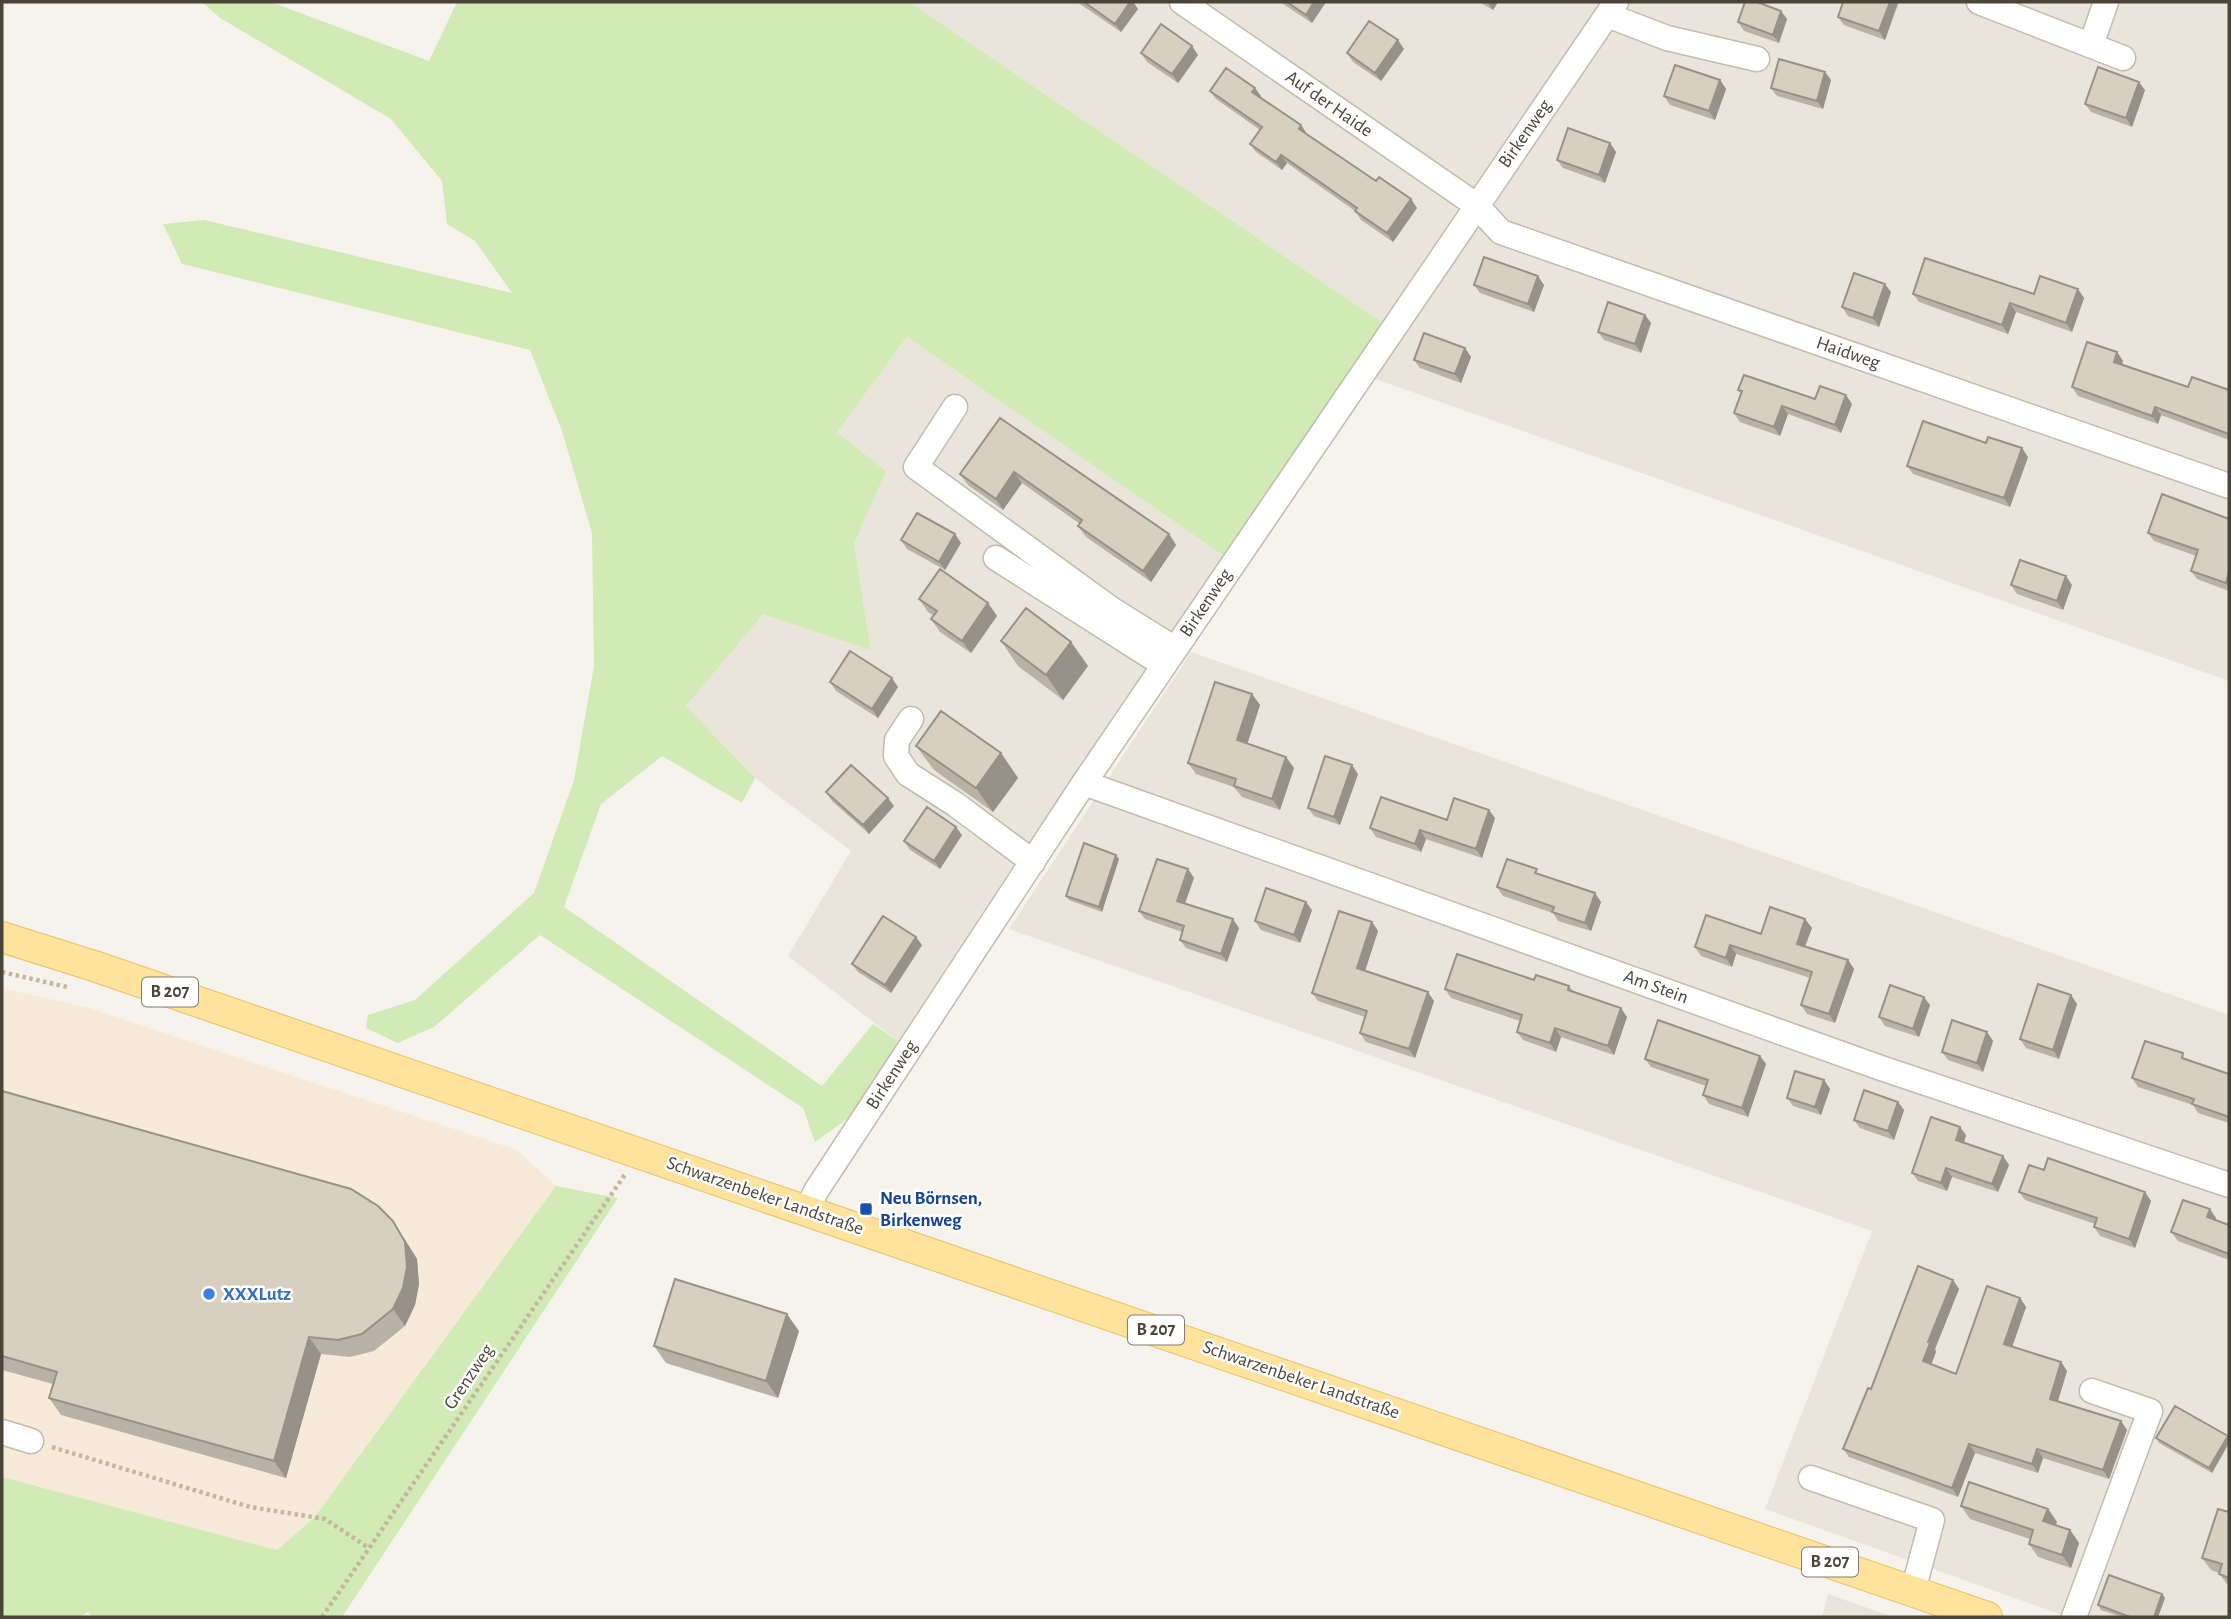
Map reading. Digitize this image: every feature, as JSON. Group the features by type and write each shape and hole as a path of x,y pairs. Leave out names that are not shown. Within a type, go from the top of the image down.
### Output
{"main road":[{"name":"Schwarzenbeker Landstraße","path":"2,937 807,1210 1987,1617"}],"street":[{"name":"Auf der Haide","path":"1182,2 1476,205"},
{"path":"1979,2 2123,58"},
{"path":"2091,45 2106,2"},
{"name":"Birkenweg","path":"807,1210 816,1191 1084,783 1612,9"},
{"path":"1612,9 1667,38 1757,59"},
{"name":"Haidweg","path":"1476,205 1501,232 2229,486"},
{"path":"955,407 916,467 1111,609 1169,657"},
{"path":"996,558 1169,657"},
{"path":"911,719 897,740 896,756 908,774 955,804 1032,862"},
{"name":"Am Stein","path":"1084,783 1881,1068 2229,1185"},
{"path":"2074,1617 2150,1411 2092,1391"},
{"path":"2,1432 31,1441"},
{"path":"1811,1478 1932,1520 1913,1591"}],"path":[{"name":"Grenzweg","path":"322,1617 639,1153"},
{"path":"31,1441 250,1507 325,1519 369,1548"}],"shaded area":[{"path":"909,2 1600,2 1383,323"},
{"path":"1628,2 2229,2 2229,681 1373,378"},
{"path":"907,337 1224,556 898,1041 788,956 851,851 755,778 686,706 763,613 871,649 854,544 886,471 837,432"},
{"path":"1191,652 2229,1015 2229,1617 2068,1617 1765,1509 1872,1231 1009,929"},
{"path":"2,988 89,1008 517,1150 556,1186 314,1518 277,1550 2,1477"},
{"path":"1828,1594 1893,1617 1822,1617"}],"green space":[{"path":"202,2 271,2 429,61 457,2 909,2 1383,323 1224,556 907,337 837,432 886,471 854,544 871,650 763,614 686,706 755,778 742,803 662,756 601,804 564,907 822,1086 873,1024 898,1041 857,1112 815,1142 803,1108 540,935 434,1027 398,1043 366,1028 368,1015 415,1000 534,893 574,780 594,666 592,533 562,431 530,350 182,264 163,224 204,220 512,293 475,241 447,224 442,181 391,119 220,18"},
{"path":"556,1186 618,1198 342,1617 92,1617 88,1612 80,1617 2,1617 2,1477 277,1550 314,1518"}],"building":[{"path":"1084,2 1130,2 1115,24"},
{"path":"1287,2 1314,2 1306,15"},
{"path":"1745,2 1757,2 1781,11 1773,35 1738,22"},
{"path":"1843,2 1890,2 1879,31 1838,17"},
{"path":"1369,21 1398,40 1375,73 1347,53"},
{"path":"1161,24 1192,46 1172,74 1141,53"},
{"path":"1779,59 1825,72 1817,101 1771,88"},
{"path":"1675,65 1720,80 1709,111 1664,96"},
{"path":"2098,67 2139,82 2126,118 2085,104"},
{"path":"1226,68 1255,88 1252,92 1301,125 1299,129 1376,181 1379,177 1411,199 1387,233 1355,211 1357,208 1281,155 1276,162 1250,144 1262,127 1210,91"},
{"path":"1568,128 1610,143 1599,175 1557,160"},
{"path":"1484,257 1538,276 1528,304 1474,285"},
{"path":"1925,258 2034,294 2040,276 2078,289 2066,323 2010,303 2002,325 1913,294"},
{"path":"1854,273 1885,284 1873,318 1842,307"},
{"path":"1608,302 1645,315 1635,344 1598,332"},
{"path":"1424,333 1465,348 1455,374 1414,360"},
{"path":"2087,342 2117,352 2114,362 2188,387 2192,377 2229,390 2229,434 2155,407 2152,416 2072,387"},
{"path":"1744,375 1815,399 1820,386 1846,395 1835,425 1782,406 1774,427 1734,413 1742,391 1738,390"},
{"path":"1000,418 1169,534 1143,571 1078,526 1082,520 1014,472 996,499 960,474"},
{"path":"1923,421 1986,443 1988,437 2022,448 2004,498 1907,466"},
{"path":"2162,494 2229,519 2229,572 2226,583 2191,571 2198,550 2148,533"},
{"path":"917,513 955,534 939,562 901,540"},
{"path":"2020,560 2066,576 2057,601 2011,585"},
{"path":"940,569 988,603 962,641 931,619 937,611 919,599"},
{"path":"1026,608 1071,642 1046,675 1001,641"},
{"path":"850,651 892,678 872,709 830,682"},
{"path":"1215,682 1252,694 1237,740 1286,757 1272,799 1234,786 1236,779 1188,763"},
{"path":"941,711 1001,753 976,788 916,746"},
{"path":"1325,756 1352,765 1334,817 1308,808"},
{"path":"851,765 888,798 863,825 826,792"},
{"path":"1381,797 1447,820 1454,798 1489,810 1476,849 1420,830 1415,844 1370,828"},
{"path":"927,807 956,827 934,861 904,841"},
{"path":"1084,843 1116,855 1099,907 1066,896"},
{"path":"1157,859 1188,869 1177,901 1233,919 1221,954 1180,940 1184,926 1139,911"},
{"path":"1507,859 1537,869 1535,873 1595,893 1585,923 1552,912 1554,907 1497,887"},
{"path":"1266,888 1306,902 1294,935 1255,921"},
{"path":"1770,907 1805,919 1797,944 1848,960 1829,1014 1801,1005 1812,972 1730,945 1726,958 1695,947 1706,915 1761,934"},
{"path":"1339,911 1372,922 1357,968 1428,992 1409,1049 1360,1033 1367,1011 1312,993"},
{"path":"883,916 916,937 885,985 852,964"},
{"path":"1457,954 1534,980 1536,975 1569,986 1568,990 1621,1008 1608,1046 1555,1028 1550,1043 1517,1032 1522,1015 1445,989"},
{"path":"2038,984 2071,995 2053,1050 2020,1039"},
{"path":"1890,985 1924,997 1913,1029 1879,1017"},
{"path":"1658,1020 1760,1056 1742,1108 1703,1095 1708,1080 1645,1059"},
{"path":"1952,1020 1987,1032 1977,1063 1942,1052"},
{"path":"2145,1041 2183,1053 2182,1058 2229,1074 2229,1117 2192,1104 2194,1099 2132,1078"},
{"path":"1795,1071 1824,1080 1815,1107 1787,1098"},
{"path":"1864,1090 1898,1102 1888,1131 1854,1120"},
{"name":"XXXLutz","path":"2,1091 351,1189 378,1206 393,1221 405,1242 407,1267 403,1288 393,1309 362,1334 338,1340 309,1337 274,1461 49,1398 57,1372 2,1356"},
{"path":"1931,1117 1960,1127 1956,1140 2003,1156 1992,1184 1946,1168 1941,1183 1912,1173"},
{"path":"2048,1158 2145,1192 2129,1239 2094,1227 2097,1218 2019,1192 2029,1165 2044,1170"},
{"path":"2183,1200 2210,1209 2207,1217 2229,1225 2229,1254 2171,1232"},
{"path":"1918,1266 1953,1280 1923,1361 1956,1374 1987,1286 2020,1298 2004,1344 2061,1362 2050,1399 2121,1421 2103,1470 2037,1449 2032,1464 1969,1444 1952,1488 1843,1449 1868,1388 1871,1389"},
{"path":"675,1279 787,1314 766,1381 654,1346"},
{"path":"2175,1406 2228,1436 2209,1468 2156,1438"},
{"path":"1969,1482 2048,1509 2043,1521 2070,1530 2062,1555 2029,1544 2033,1530 1961,1506"},
{"path":"2218,1509 2229,1512 2229,1578 2219,1574 2222,1564 2202,1558"},
{"path":"2109,1575 2162,1594 2154,1617 2130,1617 2098,1605"}],"place":[{"name":"Neu Börnsen, Birkenweg","path":"866,1209"},
{"name":"XXXLutz","path":"209,1294"}]}
